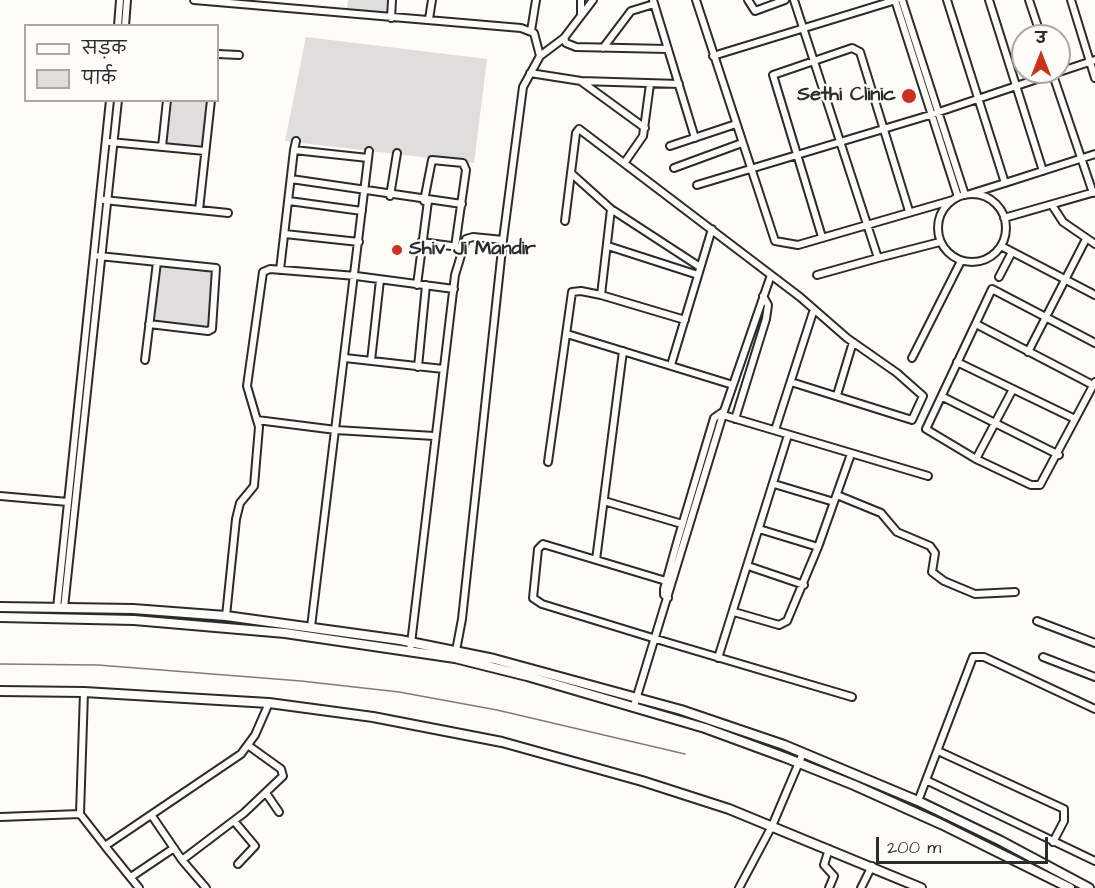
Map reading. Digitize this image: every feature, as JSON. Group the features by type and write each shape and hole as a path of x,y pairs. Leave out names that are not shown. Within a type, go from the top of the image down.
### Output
{"main road":[{"path":"0,607 133,609 226,616 413,642 635,702 681,710 803,753 918,801 1089,888"},
{"path":"0,617 56,616 191,624 285,633 410,652 455,654"},
{"path":"0,691 84,692 269,704 373,717 512,745 642,780 772,826 873,866 921,888"},
{"path":"635,702 854,784 1070,888"}],"street":[{"path":"118,24 120,0"},
{"path":"125,24 128,0"},
{"path":"194,0 243,2 391,18 429,19 531,31"},
{"path":"291,8 292,0"},
{"path":"391,18 392,0"},
{"path":"429,19 432,0"},
{"path":"536,0 531,31 540,56"},
{"path":"581,0 581,15"},
{"path":"455,654 462,619 503,240 523,87 540,56 564,38 593,0"},
{"path":"696,0 775,241 798,245 1095,154"},
{"path":"748,0 755,11 785,0"},
{"path":"794,0 878,258"},
{"path":"713,56 895,0 930,115 962,196"},
{"path":"902,0 962,196"},
{"path":"947,0 1005,183"},
{"path":"989,0 1043,171"},
{"path":"1029,0 1037,24"},
{"path":"1071,0 1092,61 1095,78"},
{"path":"603,48 631,11 653,2 695,138"},
{"path":"564,38 571,46 668,49"},
{"path":"822,237 773,75 852,48 858,49 909,211"},
{"path":"219,54 239,55"},
{"path":"1071,67 1092,61"},
{"path":"530,74 581,81 679,84"},
{"path":"581,81 645,128"},
{"path":"625,162 640,142 645,128 650,84"},
{"path":"697,185 938,113 1018,84"},
{"path":"1004,218 1094,193 1080,159 1059,84"},
{"path":"60,608 68,502 110,102"},
{"path":"60,608 118,102"},
{"path":"162,147 167,102"},
{"path":"199,210 211,102"},
{"path":"670,146 736,124"},
{"path":"566,221 576,133 579,129 712,229 853,342 897,373 923,396 912,420 791,382"},
{"path":"106,141 205,151"},
{"path":"280,270 296,141"},
{"path":"674,168 742,143"},
{"path":"294,150 368,155 356,276 311,627"},
{"path":"390,195 397,153"},
{"path":"410,652 413,642 434,436 459,247 465,164 436,159 430,165 417,285"},
{"path":"572,174 611,209 700,267"},
{"path":"291,179 365,188 426,201 462,204"},
{"path":"962,196 986,197 994,202 1004,218 1006,228 1001,246 984,260 961,261 946,250 940,242 937,230 939,218 962,196"},
{"path":"99,199 228,213"},
{"path":"289,201 362,211"},
{"path":"1052,205 1063,222 1095,244"},
{"path":"601,295 611,209"},
{"path":"671,365 712,229"},
{"path":"285,234 359,243"},
{"path":"421,242 459,247 469,238 503,240"},
{"path":"1028,352 1047,319 1086,239"},
{"path":"817,275 940,242"},
{"path":"608,246 698,275"},
{"path":"1001,246 1095,295"},
{"path":"999,277 1012,252"},
{"path":"93,256 216,268 213,327 208,331 149,324"},
{"path":"912,358 961,261"},
{"path":"145,360 157,262"},
{"path":"226,616 236,519 240,503 254,486 259,439 257,420 247,386 262,277 265,270 356,276 454,288"},
{"path":"635,702 669,598 723,413 771,275"},
{"path":"371,361 380,280"},
{"path":"418,367 426,285"},
{"path":"976,324 1094,384 1059,455 1042,484 1037,486 976,459 926,429 992,290 1095,343"},
{"path":"548,462 572,292 581,291 601,295 685,320"},
{"path":"735,419 766,319 768,305 763,296"},
{"path":"775,430 814,309"},
{"path":"567,334 733,385"},
{"path":"837,396 853,342"},
{"path":"596,560 622,351"},
{"path":"345,358 443,369"},
{"path":"957,362 1075,419"},
{"path":"976,459 1013,389"},
{"path":"943,397 1059,455"},
{"path":"723,413 735,419 928,476"},
{"path":"669,598 663,595 682,524 714,418 723,413"},
{"path":"257,420 336,430 434,436"},
{"path":"718,658 735,612 788,435"},
{"path":"735,612 784,624 804,585 851,454"},
{"path":"774,484 834,502"},
{"path":"837,495 881,513 897,532 930,546 934,553 932,572 944,581 975,594 1015,592"},
{"path":"0,496 68,502"},
{"path":"604,501 682,524"},
{"path":"759,529 818,547"},
{"path":"666,581 540,544 534,600 852,697"},
{"path":"748,566 804,585"},
{"path":"1037,621 1095,643"},
{"path":"918,801 970,660 977,656 1095,709"},
{"path":"1043,657 1095,677"},
{"path":"84,692 80,814 139,888"},
{"path":"105,846 234,760 249,746 269,704"},
{"path":"182,860 234,821 281,778 283,772 249,746"},
{"path":"938,751 1064,809 1064,821 1053,842"},
{"path":"739,888 772,826 803,753"},
{"path":"926,780 1095,861"},
{"path":"266,793 279,812"},
{"path":"0,817 80,814"},
{"path":"152,816 182,860 206,888"},
{"path":"234,821 255,846 238,864"},
{"path":"131,878 174,848"},
{"path":"829,849 825,866 834,876 829,888"},
{"path":"861,888 873,866"}],"green space":[{"path":"348,0 387,0 386,14 347,11"},
{"path":"306,37 487,59 474,163 285,141"},
{"path":"172,102 208,102 202,147 167,143"},
{"path":"160,265 215,272 208,327 153,321"}],"waterway":[{"path":"0,664 98,665 301,681 399,692 497,710 685,754"}],"place":[{"name":"Sethi Clinic","path":"909,96"},
{"name":"Shiv Ji Mandir","path":"397,250"}]}
